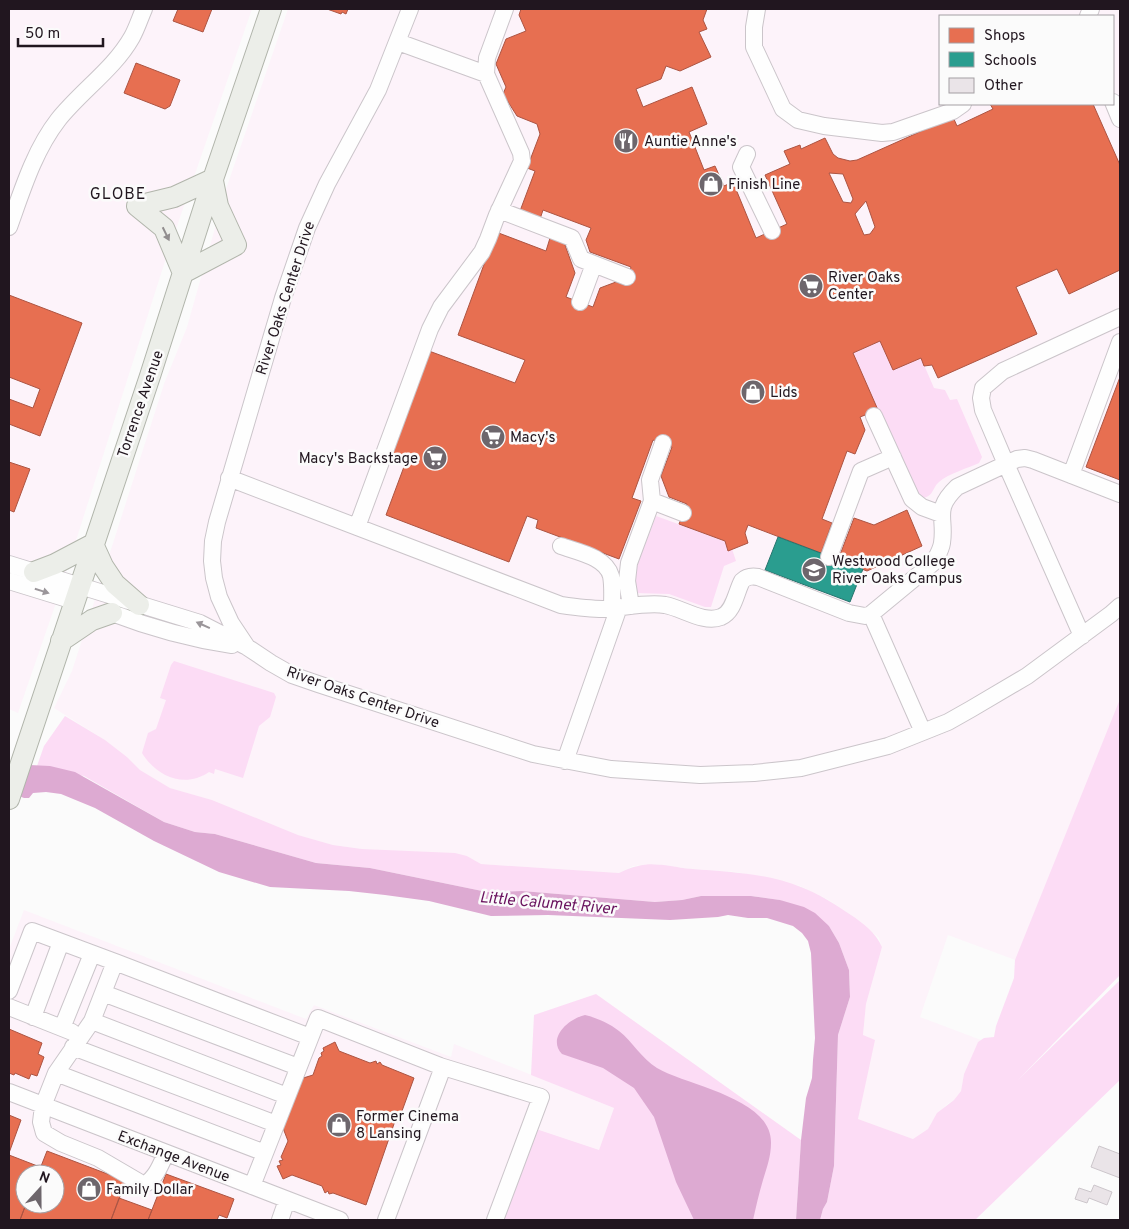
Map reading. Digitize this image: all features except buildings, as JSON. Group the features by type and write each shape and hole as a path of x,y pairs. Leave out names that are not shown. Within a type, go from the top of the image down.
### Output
{"main road":[{"name":"Torrence Avenue","path":"9,799 213,179 271,9"},
{"path":"213,179 218,206 236,245 182,273 164,228 137,206 174,197 213,179"},
{"path":"34,572 55,564 93,544 103,566 115,584 139,605"},
{"path":"61,641 92,620 112,613"}],"street":[{"path":"9,227 33,164 46,139 58,121 98,79 132,38 144,9"},
{"name":"River Oaks Center Drive","path":"410,9 378,90 327,184 307,228 283,298 229,478 213,541 214,578 219,597 231,624 247,647 292,674 311,682 533,754 610,769 700,775 754,773 801,768 888,746 956,718 1026,676 1120,606"},
{"path":"357,527 430,330 441,307 482,252 522,161 521,153 486,74 487,58 506,9"},
{"path":"757,9 754,22 754,47 783,109 798,120 812,125 882,133 893,132 953,111 962,105"},
{"path":"398,42 486,74"},
{"path":"1114,104 1120,118"},
{"path":"747,154 742,167 772,231"},
{"path":"499,210 572,238 582,259 627,276"},
{"path":"580,302 594,264"},
{"path":"1082,636 983,410 981,398 983,388 1002,371 1116,323"},
{"path":"1072,475 1120,342"},
{"path":"874,416 908,492 916,504 941,514"},
{"path":"565,761 621,607 628,581 629,562 652,501 650,480 663,443"},
{"path":"829,556 861,471 893,457"},
{"path":"229,478 561,605 587,608 662,604 677,607 701,616 720,618 731,608 742,581 751,576 758,577 849,613 865,616 872,614 934,562 942,542 941,514 947,498 957,487 1018,459 1025,458 1120,494"},
{"path":"652,501 683,513"},
{"path":"561,546 600,560 606,565 621,607"},
{"path":"9,564 34,572 77,594"},
{"path":"9,580 139,605 200,623 247,647"},
{"path":"112,613 145,625 201,640 247,647"},
{"path":"872,614 923,732"},
{"path":"9,991 32,931 310,1037"},
{"path":"34,1017 61,942"},
{"path":"62,1028 92,954"},
{"path":"115,962 92,1021 56,1073 43,1106 41,1122 44,1133 61,1143 98,1158 145,1184 151,1181 166,1153"},
{"path":"103,993 298,1067"},
{"path":"9,1007 62,1028 78,1041 276,1124"},
{"path":"252,1186 318,1018 443,1067 541,1097 495,1220"},
{"path":"92,1021 287,1096"},
{"path":"386,1220 443,1067"},
{"path":"56,1073 264,1153"},
{"name":"Exchange Avenue","path":"9,1092 340,1220"},
{"path":"280,1220 287,1200"}],"shaded area":[{"path":"9,9 252,9 167,255 57,600 18,713 9,709"},
{"name":"River Oaks Center","path":"288,9 1120,9 1120,719 1029,965 948,935 920,1017 981,1040 978,1042 964,1074 961,1091 954,1100 946,1105 928,1129 913,1139 858,1119 861,1103 866,1004 882,947 879,938 857,919 827,899 800,886 737,872 691,869 656,864 633,866 619,873 481,864 467,856 362,849 333,845 298,835 212,800 170,788 140,770 105,740 54,708 72,671 164,384 187,327 226,189"},
{"path":"880,341 921,358 934,388 945,390 950,400 957,399 982,457 979,463 943,479 927,497 923,498 910,489 853,353"},
{"path":"656,516 725,541 728,551 732,549 736,561 724,566 711,607 705,607 669,594 635,593 631,581"},
{"path":"174,661 274,693 276,697 270,717 259,726 243,778 215,769 214,774 209,772 200,777 181,780 171,778 155,768 142,753 148,733 156,729 166,700 160,698"},
{"path":"1120,699 1120,975 1018,1080 1120,980 1120,1080 975,1220 820,1220 827,1202 834,1166 838,1035 850,997 849,970 839,943 829,926 780,900 751,896 701,896 682,900 655,902 522,891 487,892 370,868 316,863 215,834 195,832 164,822 84,776 37,766 44,746 65,716 105,740 140,770 170,788 212,800 298,835 333,845 362,849 455,853 467,856 481,864 619,873 630,868 656,864 761,876 788,882 808,890 833,903 860,921 873,933 882,947 866,1004 863,1035 875,1040 858,1119 913,1139 928,1129 937,1113 954,1100 961,1091 964,1074 978,1042 984,1038 994,1037 996,1026 1014,978 1015,960"},
{"path":"24,910 306,1019 314,1005 451,1057 454,1044 614,1108 599,1150 501,1220 9,1220 9,949"},
{"path":"596,994 801,1140 796,1220 501,1220 536,1129 599,1150 614,1108 531,1075 534,1015"}],"water":[{"name":"Little Calumet River","path":"9,764 50,766 75,772 164,822 195,832 215,834 316,863 370,868 487,892 522,891 655,902 682,900 701,896 751,896 780,900 804,907 815,913 829,926 839,943 849,970 850,997 838,1035 834,1166 827,1202 820,1220 796,1220 801,1140 806,1098 812,1078 815,1038 811,953 808,941 793,926 767,918 728,915 670,920 548,915 491,916 429,901 385,895 270,887 219,872 154,841 95,808 61,794 33,793 29,798 24,798 9,792"},
{"path":"585,1015 603,1021 615,1028 624,1035 646,1060 657,1068 726,1095 744,1104 758,1115 768,1128 771,1148 753,1220 694,1220 676,1182 654,1117 634,1088 603,1068 562,1054 558,1048 558,1036 566,1025"}],"place":[{"name":"Auntie Anne's","path":"626,141"},
{"name":"Finish Line","path":"711,184"},
{"name":"River Oaks Center","path":"811,286"},
{"name":"Lids","path":"753,392"},
{"name":"Macy's","path":"493,437"},
{"name":"Macy's Backstage","path":"435,458"},
{"name":"Westwood College River Oaks Campus","path":"814,570"},
{"name":"Former Cinema 8 Lansing","path":"339,1125"},
{"name":"Family Dollar","path":"89,1189"}],"district":[{"name":"GLOBE","path":"118,193"}]}
